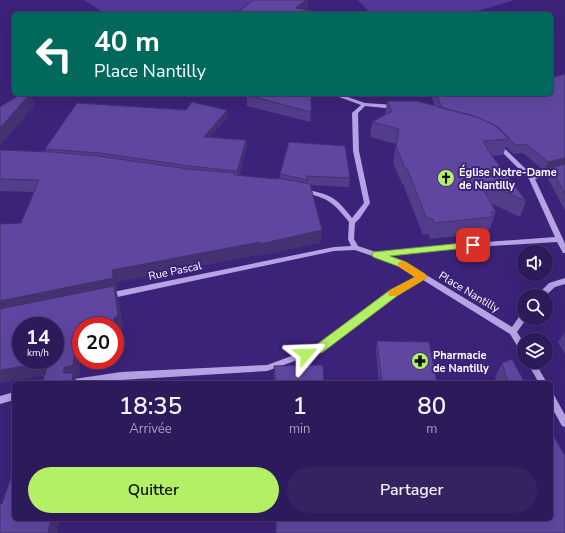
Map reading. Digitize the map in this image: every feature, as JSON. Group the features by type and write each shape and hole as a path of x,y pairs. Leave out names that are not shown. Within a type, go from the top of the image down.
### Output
{"street":[{"path":"340,96 364,104 384,105 399,108"},
{"path":"352,222 367,203 356,151 355,113 364,104"},
{"path":"492,138 532,178 565,251"},
{"path":"532,178 565,169"},
{"path":"298,190 327,196 336,201 352,222 351,239 355,248"},
{"path":"376,254 458,246 560,239"},
{"name":"Place Nantilly","path":"355,248 403,264 514,332"},
{"name":"Rue Pascal","path":"101,297 334,249 355,248"},
{"path":"87,381 121,376 267,368 319,348 393,293 422,277"},
{"path":"548,289 552,285 565,282"},
{"path":"517,337 514,332 518,325"},
{"path":"535,369 542,381"},
{"path":"0,400 12,397"},
{"path":"553,402 565,423"}],"shaded area":[{"path":"84,0 298,0 283,12 103,12"},
{"path":"358,0 515,0 474,12 369,12"}],"building":[{"path":"253,0 306,0 296,8 317,12 238,12"},
{"path":"565,74 565,158 548,162 526,144 516,145 498,127 477,117 438,107 442,107 437,96 553,96 553,77"},
{"path":"18,96 28,96 0,128 0,107"},
{"path":"251,96 311,96 311,112"},
{"name":"Église Notre-Dame de Nantilly","path":"387,101 417,101 477,117 494,125 509,139 483,141 487,149 526,201 478,180 496,212 491,212 493,217 434,223 432,218 427,219 407,168 405,168 396,147 399,129 372,122 392,111"},
{"path":"192,102 227,110 204,137 246,140 237,171 189,166 100,153 45,149 77,103 186,110"},
{"path":"289,142 345,146 350,178 306,176 308,180 280,174"},
{"path":"0,150 98,156 188,169 235,173 234,175 278,178 310,184 322,230 260,244 260,242 112,270 113,278 0,301 0,225 21,223 39,180 0,179"},
{"path":"565,164 565,194 551,168"},
{"path":"114,286 118,316 72,317 72,365 65,367 64,369 64,317 12,317 12,368 0,370 0,309"},
{"path":"377,341 429,342 437,381 382,381"},
{"path":"512,359 524,381 507,381 502,363"},
{"path":"321,365 323,367 324,381 276,381 274,366"},
{"path":"47,369 64,369 64,373 73,373 72,381 43,381"},
{"path":"553,435 565,456 565,533 276,533 276,521 553,521"},
{"path":"12,474 12,521 51,521 48,533 0,533 0,504 2,504"}],"slow traffic":[{"path":"392,294 422,277 403,264"}],"place":[{"name":"Église Notre-Dame de Nantilly","path":"446,178"},
{"name":"Pharmacie de Nantilly","path":"420,361"}],"route":[{"path":"306,354 319,348 393,293 422,277 403,264 376,254 473,245"}]}
